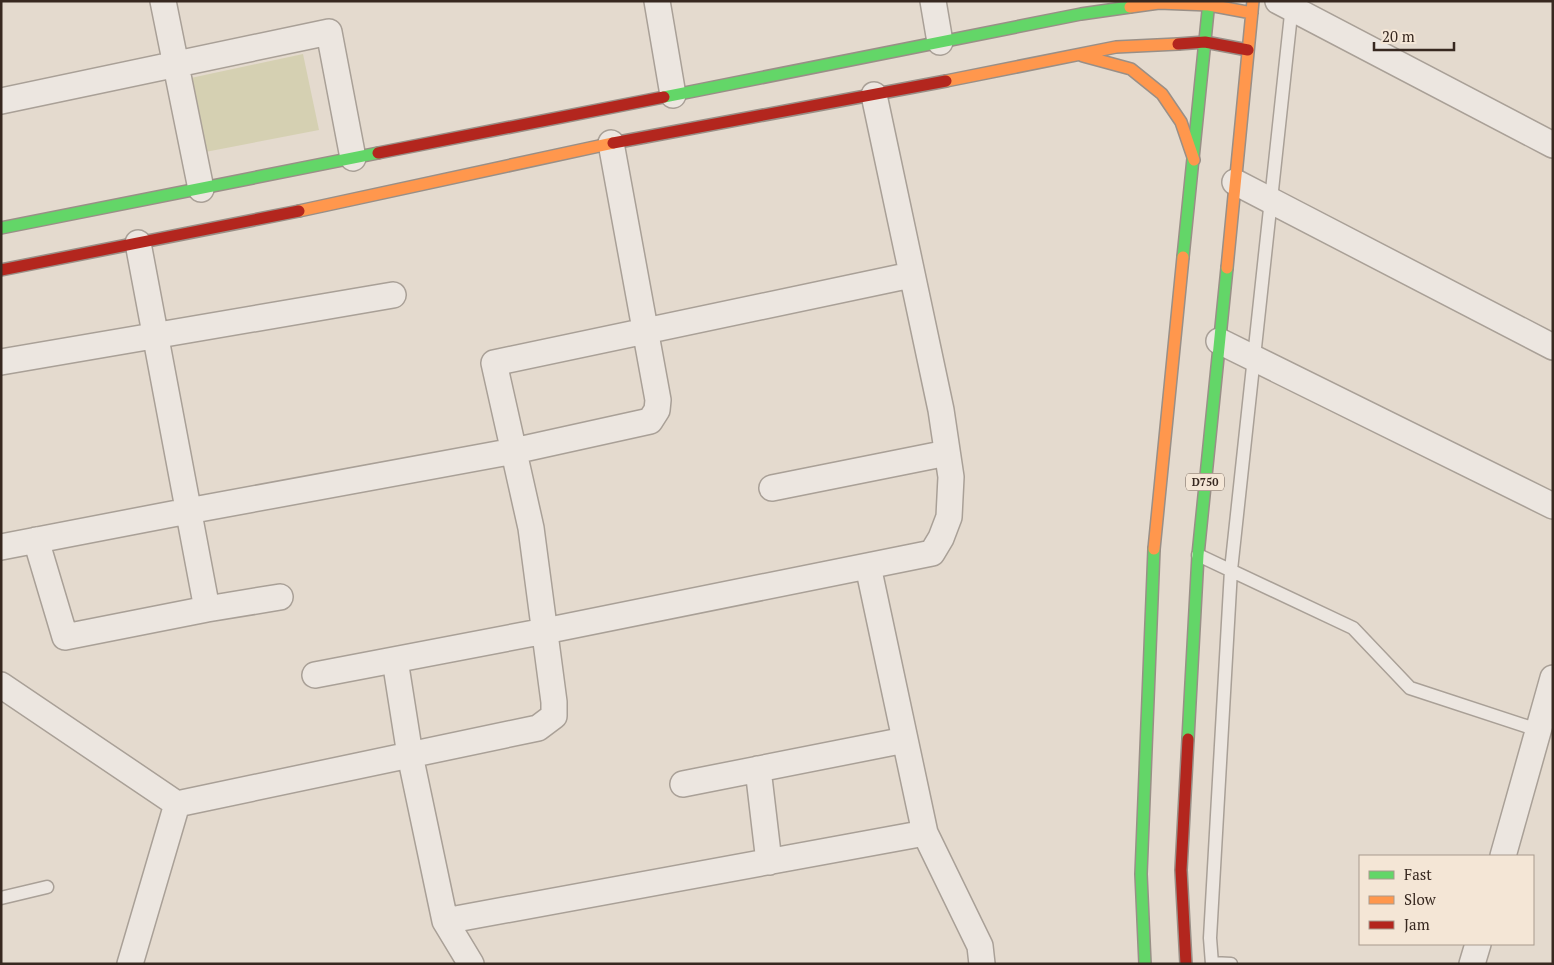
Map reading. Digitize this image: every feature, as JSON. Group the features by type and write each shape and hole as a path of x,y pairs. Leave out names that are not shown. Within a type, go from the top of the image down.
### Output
{"main road":[{"path":"1123,8 1134,1"},
{"path":"1,228 1081,14 1158,3 1209,3 1252,7"},
{"path":"1145,964 1141,874 1154,545 1209,3"},
{"name":"D750","path":"1186,964 1181,870 1198,555 1252,7"},
{"path":"1,270 296,212 611,143 874,95 1116,47 1206,42 1248,50"},
{"path":"1077,54 1131,69 1162,94 1181,122 1194,160"}],"street":[{"path":"163,1 200,189"},
{"path":"658,1 673,95"},
{"path":"933,1 940,42"},
{"path":"1287,4 1553,145"},
{"path":"1,101 329,32 353,158"},
{"path":"315,676 932,553 941,538 949,517 951,477 941,410 874,95"},
{"path":"1,547 514,451 650,421 657,410 658,400 611,143"},
{"path":"1235,182 1553,347"},
{"path":"138,243 207,609"},
{"path":"1,685 177,804 538,728 554,716 554,702 531,528 494,363 911,275"},
{"path":"1,362 393,295"},
{"path":"1219,341 1553,506"},
{"path":"772,488 947,452"},
{"path":"36,540 65,637 207,609 280,597"},
{"path":"868,566 925,833 980,946 982,964"},
{"path":"395,660 410,755 445,921 471,964"},
{"path":"1503,855 1553,678"},
{"path":"682,784 905,740"},
{"path":"758,769 769,862"},
{"path":"130,964 177,804"},
{"path":"445,921 925,833"},
{"path":"1472,964 1478,945"}],"lane":[{"path":"1231,964 1212,963 1211,928 1232,570 1271,200 1287,4"},
{"path":"1198,555 1354,628 1410,688 1538,730"},
{"path":"1,898 47,887"}],"shaded area":[{"path":"303,54 319,130 200,153 186,79"}],"traffic: fast":[{"path":"1183,257 1209,1"},
{"path":"664,97 1081,14 1130,7"},
{"path":"1,228 378,153"},
{"path":"1188,739 1198,555 1227,268"},
{"path":"1145,964 1141,874 1154,549"}],"traffic: slow":[{"path":"1227,268 1253,1"},
{"path":"1130,7 1159,3 1209,5 1252,13"},
{"path":"946,81 1116,47 1178,44"},
{"path":"1083,56 1131,69 1162,94 1181,122 1194,160"},
{"path":"299,211 613,143"},
{"path":"1154,549 1183,257"}],"traffic: jam":[{"path":"1178,44 1205,42 1248,50"},
{"path":"613,143 946,81"},
{"path":"378,153 664,97"},
{"path":"1,270 299,211"},
{"path":"1186,964 1181,870 1188,739"}]}
